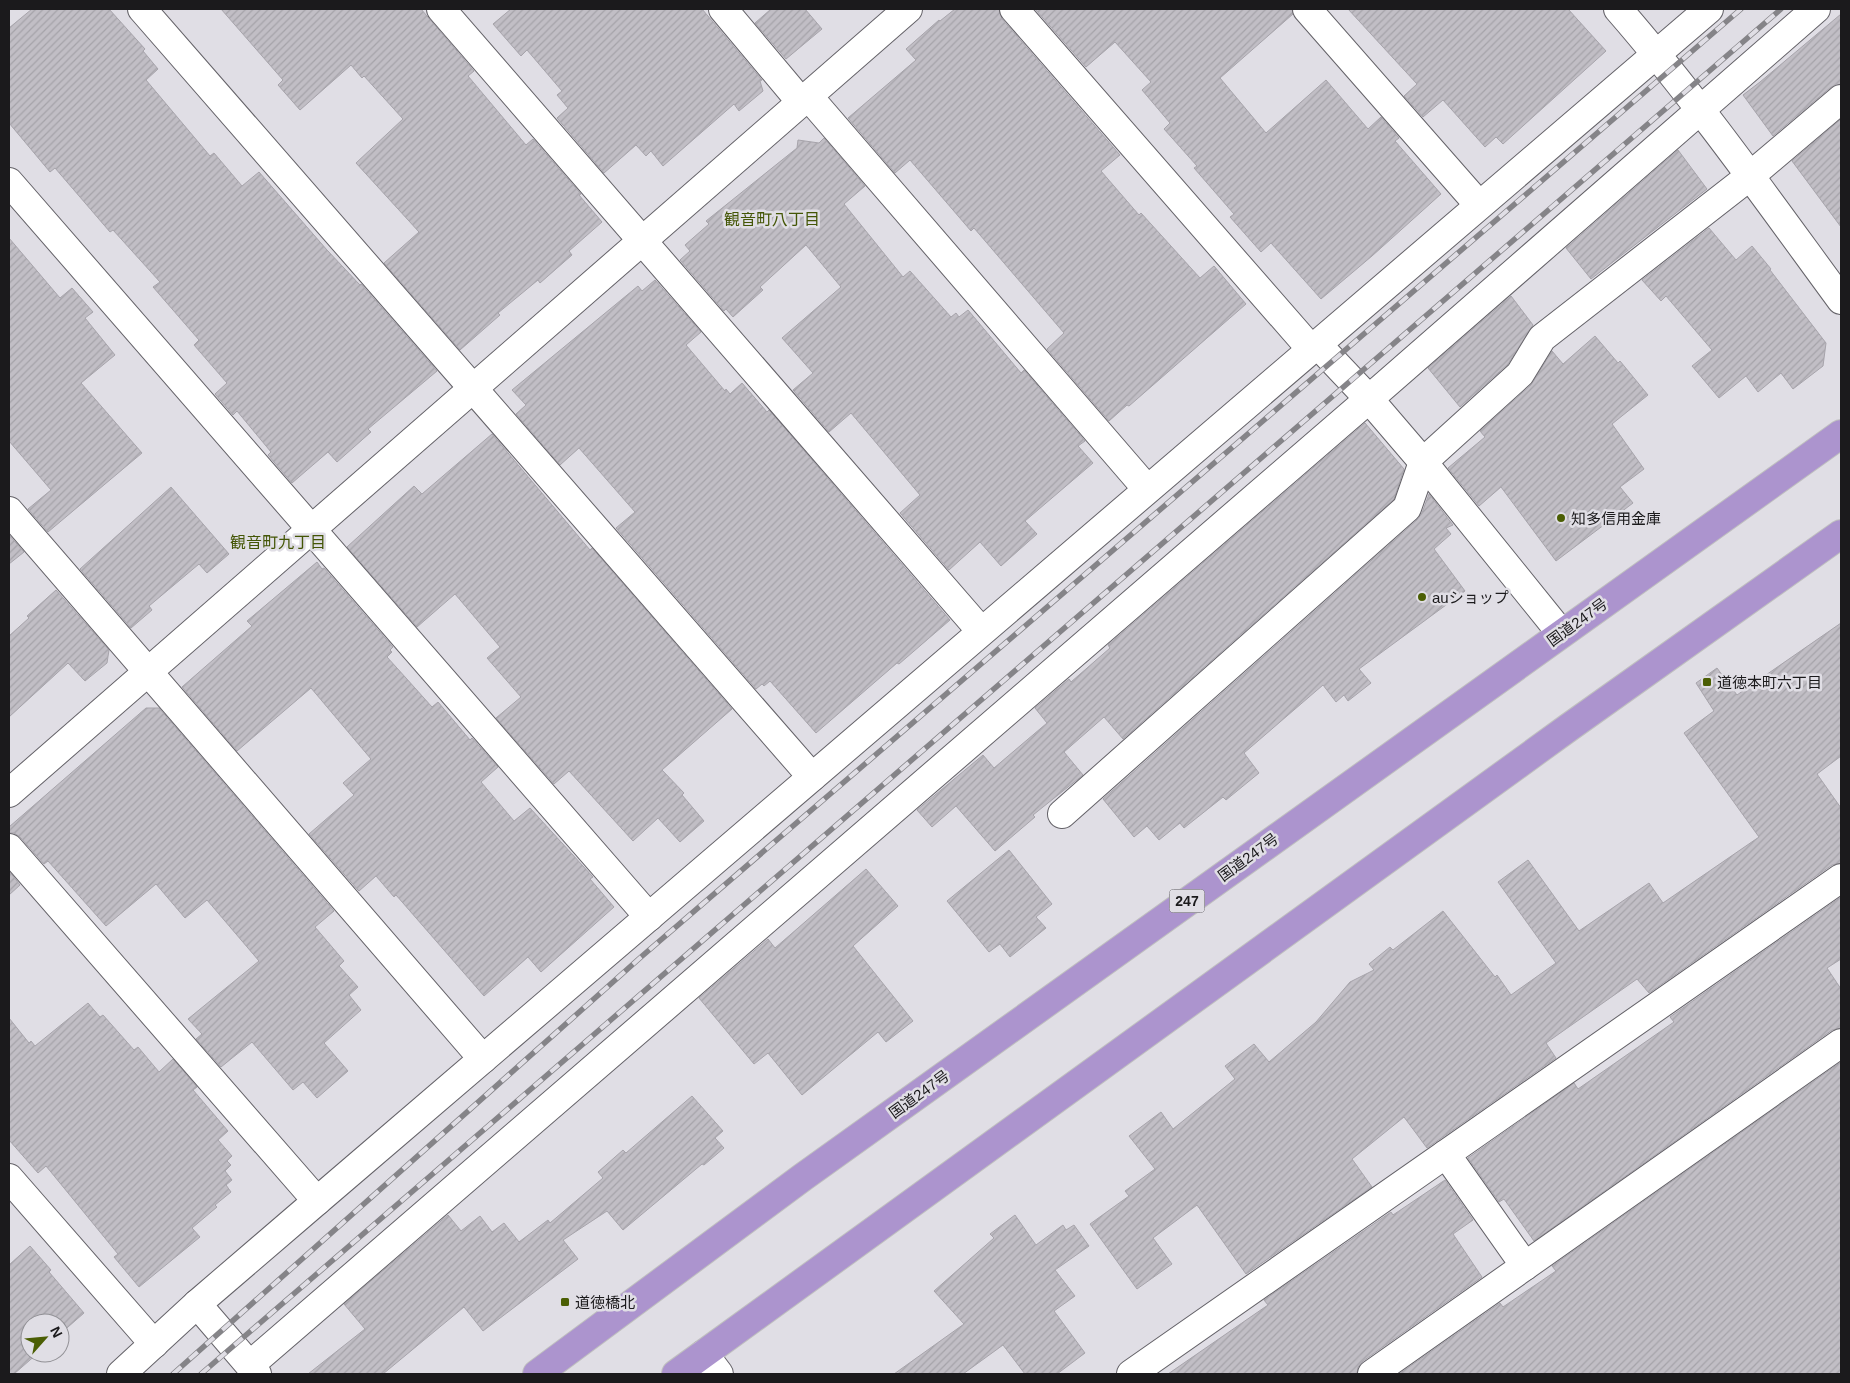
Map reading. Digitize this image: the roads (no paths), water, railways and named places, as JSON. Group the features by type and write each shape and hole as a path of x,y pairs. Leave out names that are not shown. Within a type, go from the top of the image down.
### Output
{"highway":[{"name":"国道247号","path":"537,1374 811,1171 1841,434"},
{"path":"676,1374 712,1364 1568,728 1841,534"}],"street":[{"path":"142,9 812,776"},
{"path":"441,9 981,631"},
{"path":"723,9 1147,489"},
{"path":"9,793 908,9"},
{"path":"1014,9 1314,346 1369,399 1423,462 1561,633"},
{"path":"1307,9 1478,205"},
{"path":"1618,9 1701,110 1841,300"},
{"path":"121,1374 197,1304 1708,9"},
{"path":"197,1304 254,1370 1816,9"},
{"path":"1062,814 1407,508 1423,462 1520,374 1542,338 1750,176 1841,99"},
{"path":"9,182 649,917"},
{"path":"9,511 483,1059"},
{"path":"9,848 317,1201"},
{"path":"1131,1374 1841,878"},
{"path":"1372,1374 1841,1043"},
{"path":"1446,1154 1525,1266"},
{"path":"9,1178 154,1344"}],"railway":[{"path":"173,1374 641,957 1741,9"},
{"path":"201,1374 1781,9"}],"place":[{"name":"知多信用金庫","path":"1561,518"},
{"name":"auショップ","path":"1422,597"},
{"name":"道徳本町六丁目","path":"1707,682"},
{"name":"道徳橋北","path":"565,1302"}],"district":[{"name":"観音町八丁目","path":"772,219"},
{"name":"観音町九丁目","path":"278,542"}]}
